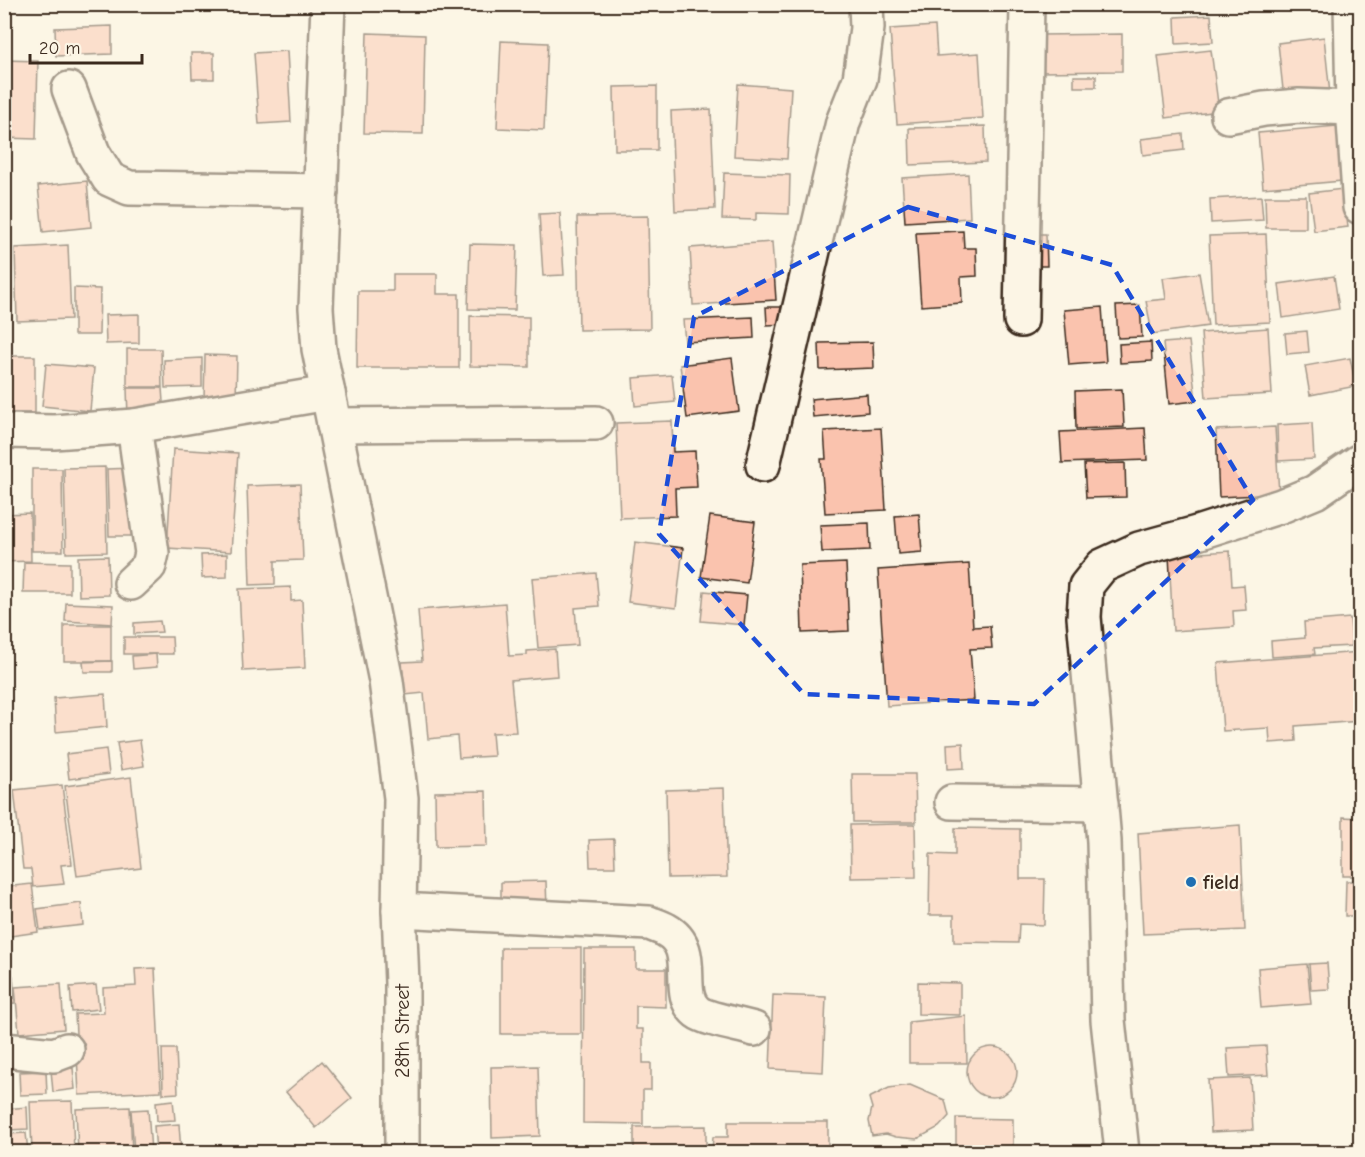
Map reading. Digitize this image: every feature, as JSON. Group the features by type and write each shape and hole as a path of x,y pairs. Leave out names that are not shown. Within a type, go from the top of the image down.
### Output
{"street":[{"name":"28th Street","path":"328,4 316,308 319,349 386,681 401,798 399,910 402,983 402,1152"},
{"path":"764,465 843,122 860,79 867,28 866,4"},
{"path":"1021,320 1028,4"},
{"path":"1350,4 1353,108 1360,207"},
{"path":"69,89 93,153 109,179 129,188 321,191"},
{"path":"1228,116 1264,109 1299,106 1353,108"},
{"path":"4,431 54,432 135,426 328,393"},
{"path":"334,425 596,423"},
{"path":"131,583 149,566 152,553 135,426"},
{"path":"1122,1152 1108,1020 1104,841 1084,617 1086,586 1102,566 1139,549 1281,506 1315,492 1360,460"},
{"path":"952,802 1101,804"},
{"path":"399,910 649,922 668,930 682,944 687,964 688,997 691,1006 699,1014 754,1029"},
{"path":"4,1050 54,1055 67,1050"}],"highlighted area":[{"path":"908,207 1112,265 1253,500 1034,704 804,694 659,534 694,317"}],"building":[{"path":"1211,15 1213,42 1176,44 1175,17"},
{"path":"112,26 112,54 56,56 55,28"},
{"path":"935,26 937,56 979,53 983,118 897,124 890,29"},
{"path":"367,33 425,35 423,134 364,133"},
{"path":"1122,34 1122,71 1039,72 1039,35"},
{"path":"1324,37 1330,94 1284,99 1278,43"},
{"path":"501,41 548,43 544,130 497,128"},
{"path":"1211,50 1219,111 1166,118 1158,56"},
{"path":"287,51 291,122 259,124 254,53"},
{"path":"191,53 214,53 214,79 192,79"},
{"path":"4,60 38,61 36,139 4,138"},
{"path":"1074,76 1096,76 1096,87 1074,87"},
{"path":"738,84 791,88 787,159 734,156"},
{"path":"657,86 657,150 615,150 614,87"},
{"path":"711,109 715,209 675,211 671,111"},
{"path":"985,126 986,162 910,165 909,128"},
{"path":"1337,126 1342,181 1263,188 1258,133"},
{"path":"1183,134 1184,150 1143,155 1141,139"},
{"path":"724,173 790,175 789,214 756,213 756,220 722,219"},
{"path":"968,174 970,218 905,222 902,178"},
{"path":"87,181 91,227 43,232 38,186"},
{"path":"1343,189 1348,227 1314,231 1309,193"},
{"path":"1261,196 1263,220 1211,223 1210,199"},
{"path":"1265,196 1306,196 1306,228 1266,228"},
{"path":"560,213 564,275 543,276 539,214"},
{"path":"648,216 650,329 579,330 577,217"},
{"path":"963,231 964,248 976,248 977,276 961,277 962,303 921,306 916,233"},
{"path":"1034,234 1046,234 1047,266 1035,266"},
{"path":"1266,234 1270,322 1213,325 1209,236"},
{"path":"772,242 776,300 693,305 690,248"},
{"path":"470,244 517,245 515,310 468,309"},
{"path":"68,245 71,319 17,321 15,248"},
{"path":"1199,273 1208,326 1152,334 1146,301 1166,299 1163,278"},
{"path":"393,274 437,274 437,294 459,294 459,368 357,368 358,291 393,291"},
{"path":"1334,276 1339,309 1283,318 1279,284"},
{"path":"74,288 100,289 99,335 74,335"},
{"path":"1140,305 1142,337 1118,338 1116,306"},
{"path":"766,307 786,307 787,324 767,325"},
{"path":"1102,307 1106,362 1069,365 1064,310"},
{"path":"139,314 139,343 106,344 105,315"},
{"path":"470,316 529,317 529,367 470,366"},
{"path":"753,317 754,338 685,342 683,320"},
{"path":"1268,328 1272,394 1206,398 1201,333"},
{"path":"1307,331 1309,352 1287,354 1285,333"},
{"path":"1189,341 1196,401 1169,404 1163,343"},
{"path":"873,342 874,368 820,370 819,343"},
{"path":"1151,342 1152,361 1120,363 1119,344"},
{"path":"127,349 161,349 162,387 127,387"},
{"path":"205,355 237,356 236,400 204,399"},
{"path":"4,356 35,356 35,413 4,413"},
{"path":"202,358 202,387 165,388 164,360"},
{"path":"732,358 739,411 687,418 680,365"},
{"path":"1350,358 1356,386 1310,395 1305,366"},
{"path":"46,364 94,368 90,411 42,406"},
{"path":"672,375 675,402 635,406 633,378"},
{"path":"127,388 162,388 164,416 128,418"},
{"path":"1122,389 1124,427 1076,429 1075,391"},
{"path":"867,394 868,412 813,417 811,399"},
{"path":"672,421 673,452 695,451 697,487 675,488 676,516 620,518 616,423"},
{"path":"1312,423 1314,459 1278,461 1277,425"},
{"path":"1275,427 1279,494 1219,497 1216,430"},
{"path":"881,428 886,510 825,513 821,459 826,459 824,431"},
{"path":"1145,428 1147,460 1062,463 1060,432"},
{"path":"173,449 238,453 231,552 167,548"},
{"path":"1125,463 1126,497 1086,498 1084,464"},
{"path":"105,467 107,552 66,553 64,468"},
{"path":"134,468 136,536 109,536 107,469"},
{"path":"32,469 62,469 63,551 32,551"},
{"path":"300,484 303,560 275,561 275,584 250,585 247,486"},
{"path":"30,513 31,561 4,562 4,514"},
{"path":"919,514 922,552 898,554 895,516"},
{"path":"710,516 755,522 747,583 701,577"},
{"path":"869,523 870,550 822,552 820,525"},
{"path":"635,542 683,548 676,608 628,602"},
{"path":"1230,551 1232,586 1244,585 1246,610 1233,611 1234,627 1173,631 1169,555"},
{"path":"227,554 227,577 202,578 201,555"},
{"path":"108,556 109,595 79,596 78,557"},
{"path":"24,562 70,563 70,593 23,593"},
{"path":"846,563 849,631 802,633 800,565"},
{"path":"969,564 973,627 990,626 992,648 970,649 974,700 887,706 878,570"},
{"path":"596,573 599,606 575,608 578,645 538,648 532,578"},
{"path":"291,587 291,601 302,600 305,668 243,671 239,589"},
{"path":"704,591 747,595 744,625 701,621"},
{"path":"66,603 113,605 112,624 65,621"},
{"path":"505,603 509,656 527,655 527,651 555,649 557,676 511,680 516,732 492,733 494,756 459,758 457,736 428,739 424,693 405,695 402,662 422,661 418,610"},
{"path":"1350,618 1352,646 1314,648 1315,654 1272,657 1271,641 1305,638 1304,622"},
{"path":"160,621 162,632 134,634 134,623"},
{"path":"64,625 111,625 111,661 64,661"},
{"path":"124,637 172,637 173,654 124,654"},
{"path":"1360,652 1360,721 1295,726 1296,741 1270,743 1269,728 1223,731 1218,663"},
{"path":"156,654 157,667 133,669 132,656"},
{"path":"112,661 112,672 84,672 83,662"},
{"path":"105,694 107,727 56,732 54,698"},
{"path":"140,740 144,766 121,770 117,743"},
{"path":"963,743 964,768 948,769 947,744"},
{"path":"106,749 109,774 69,779 66,754"},
{"path":"852,774 915,774 916,822 853,822"},
{"path":"131,777 141,868 77,876 65,786"},
{"path":"62,785 72,864 61,865 64,884 33,887 31,869 23,869 14,790"},
{"path":"724,788 727,877 668,878 666,790"},
{"path":"486,791 487,846 436,847 435,792"},
{"path":"1343,817 1360,818 1360,876 1343,876"},
{"path":"915,824 916,877 851,878 850,825"},
{"name":"field","path":"1240,825 1245,930 1143,934 1138,833"},
{"path":"955,828 1020,829 1020,879 1045,879 1044,925 1019,924 1018,943 954,942 954,915 929,915 930,854 955,855"},
{"path":"614,839 615,867 590,867 589,840"},
{"path":"546,881 547,909 501,910 501,882"},
{"path":"1346,881 1360,881 1360,916 1345,916"},
{"path":"32,884 38,932 4,937 4,887"},
{"path":"81,903 83,925 40,930 37,909"},
{"path":"501,948 581,948 581,1034 501,1034"},
{"path":"584,949 636,949 636,969 666,969 666,1007 636,1006 636,1029 643,1029 643,1063 651,1063 651,1090 643,1090 643,1124 583,1123"},
{"path":"1327,963 1329,989 1311,990 1309,964"},
{"path":"1307,964 1311,1004 1261,1008 1258,968"},
{"path":"155,968 161,1091 79,1095 75,1014 104,1013 103,988 136,986 135,969"},
{"path":"13,976 15,1003 4,1004 4,977"},
{"path":"918,982 960,983 960,1015 918,1014"},
{"path":"61,984 64,1029 19,1033 15,987"},
{"path":"96,985 99,1009 72,1012 70,987"},
{"path":"773,995 826,997 823,1072 770,1069"},
{"path":"966,1016 967,1063 909,1063 909,1022"},
{"path":"1266,1046 1268,1075 1229,1077 1227,1048"},
{"path":"987,1047 997,1047 1010,1054 1017,1067 1017,1077 1010,1090 997,1097 987,1097 978,1093 971,1086 967,1077 967,1067 971,1058 978,1051"},
{"path":"162,1049 176,1049 178,1093 163,1094"},
{"path":"322,1061 352,1098 316,1128 286,1092"},
{"path":"538,1066 540,1136 492,1138 491,1067"},
{"path":"73,1068 75,1089 53,1092 51,1070"},
{"path":"46,1071 47,1094 20,1095 19,1072"},
{"path":"1250,1078 1253,1130 1211,1132 1208,1080"},
{"path":"910,1085 945,1100 949,1116 939,1127 917,1139 886,1134 872,1136 869,1121 872,1108 869,1098 889,1088"},
{"path":"173,1100 175,1120 157,1121 156,1102"},
{"path":"72,1101 74,1152 32,1152 30,1102"},
{"path":"27,1107 28,1129 8,1130 6,1109"},
{"path":"130,1107 132,1152 78,1152 76,1109"},
{"path":"148,1109 151,1152 134,1152 131,1110"},
{"path":"956,1118 1013,1119 1013,1152 956,1152"},
{"path":"728,1122 828,1122 828,1152 712,1152 713,1137 728,1137"},
{"path":"179,1124 181,1152 156,1152 154,1126"},
{"path":"706,1126 706,1152 634,1152 634,1127"},
{"path":"26,1133 28,1152 8,1152 7,1134"}],"place":[{"name":"field","path":"1191,882"}]}
